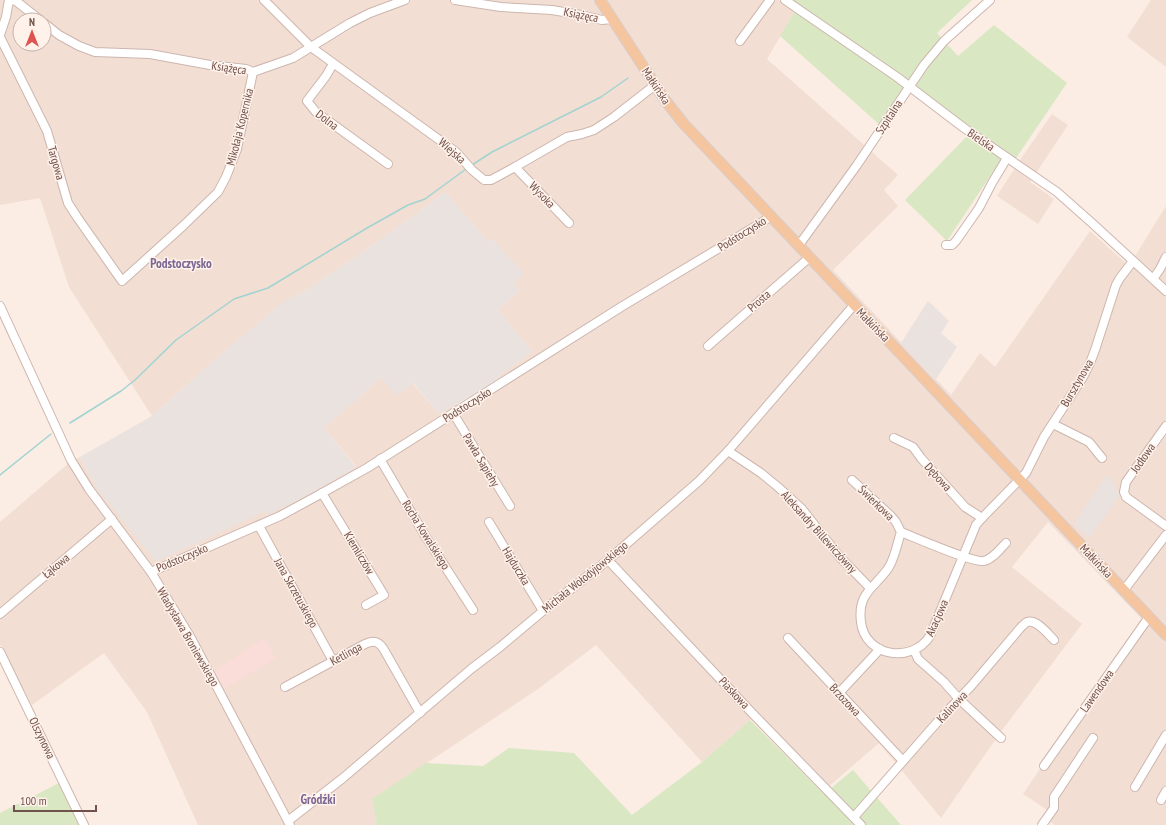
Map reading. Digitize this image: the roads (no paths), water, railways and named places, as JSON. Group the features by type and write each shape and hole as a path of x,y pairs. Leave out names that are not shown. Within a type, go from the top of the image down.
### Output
{"main road":[{"name":"Małkińska","path":"600,0 665,100 683,123 1166,635"}],"street":[{"path":"0,36 10,0 16,1 30,12"},
{"name":"Wiejska","path":"264,0 311,47 456,152 472,170 484,180 491,180 567,137 594,130 614,117 655,85"},
{"name":"Książęca","path":"52,29 78,46 95,52 150,54 210,65 246,69 254,72 293,58 350,23 370,13 405,0"},
{"name":"Książęca","path":"455,0 501,7 552,10 602,20 612,18"},
{"path":"740,41 770,0"},
{"name":"Bielska","path":"785,0 909,86 964,128 1057,192 1166,292"},
{"name":"Szpitalna","path":"799,245 857,165 924,65 944,41 990,0"},
{"name":"Targowa","path":"0,36 47,131 67,201 76,217 122,281"},
{"name":"Dolna","path":"333,64 326,76 306,101 316,112 388,164"},
{"name":"Mikołaja Kopernika","path":"122,281 218,192 226,177 237,149 254,72"},
{"path":"946,245 952,245 956,241 979,208 1007,158"},
{"name":"Wysoka","path":"515,167 569,223"},
{"name":"Podstoczysko","path":"151,572 259,526 322,493 380,459 621,307 771,216"},
{"name":"Prosta","path":"708,346 810,257"},
{"path":"1153,279 1166,257"},
{"name":"Bursztynowa","path":"1020,479 1026,473 1038,448 1083,377 1090,363 1116,286 1133,261"},
{"name":"Michała Wołodyjowskiego","path":"289,823 471,669 608,560 698,481 728,451 854,305"},
{"name":"Władysława Broniewskiego","path":"0,306 71,460 89,489 151,572 191,638 289,823"},
{"name":"Pawła Sapiehy","path":"453,413 510,506"},
{"path":"1053,424 1089,442 1102,458"},
{"name":"Jodłowa","path":"1166,426 1126,482 1124,492 1126,497 1166,526"},
{"name":"Dębowa","path":"894,438 913,447 965,507 982,518"},
{"name":"Aleksandry Billewiczówny","path":"728,451 761,473 794,502 810,518 839,556 870,588"},
{"name":"Rocha Kowalskiego","path":"380,459 424,534 473,610"},
{"name":"Akacjowa","path":"880,649 897,654 914,650 925,643 930,636 975,527 1020,479"},
{"name":"Świerkowa","path":"852,480 891,516 901,532 979,561 985,561 992,557 1006,543"},
{"name":"Kiemliczów","path":"322,493 384,595 366,605"},
{"name":"Łąkowa","path":"0,614 112,519"},
{"name":"Hajduczka","path":"489,522 543,611"},
{"name":"Jana Skrzetuskiego","path":"259,526 333,661"},
{"path":"840,693 880,649 868,638 861,622 862,601 870,588 889,566 901,532"},
{"path":"1124,590 1166,535"},
{"name":"Piaskowa","path":"608,560 861,825"},
{"name":"Lawendowa","path":"1044,766 1149,617"},
{"name":"Kalinowa","path":"854,817 940,719 984,672 1022,626 1027,622 1034,622 1054,640"},
{"name":"Brzozowa","path":"788,638 903,761"},
{"name":"Ketlinga","path":"286,687 370,642 375,642 380,644 383,648 420,713"},
{"path":"914,650 918,660 944,682 1001,738"},
{"name":"Olszynowa","path":"0,652 84,825"},
{"path":"1135,787 1166,735"},
{"path":"1042,825 1054,808 1054,797 1093,738"},
{"path":"1161,800 1166,791"}],"waterway":[{"path":"472,165 492,152 601,97 628,78"},
{"path":"70,423 121,391 135,380 176,340 234,299 268,288 367,228 408,205 425,199 466,169"},
{"path":"0,475 51,434"}],"district":[{"name":"Podstoczysko","path":"181,263"},
{"name":"Gródźki","path":"318,799"}]}
